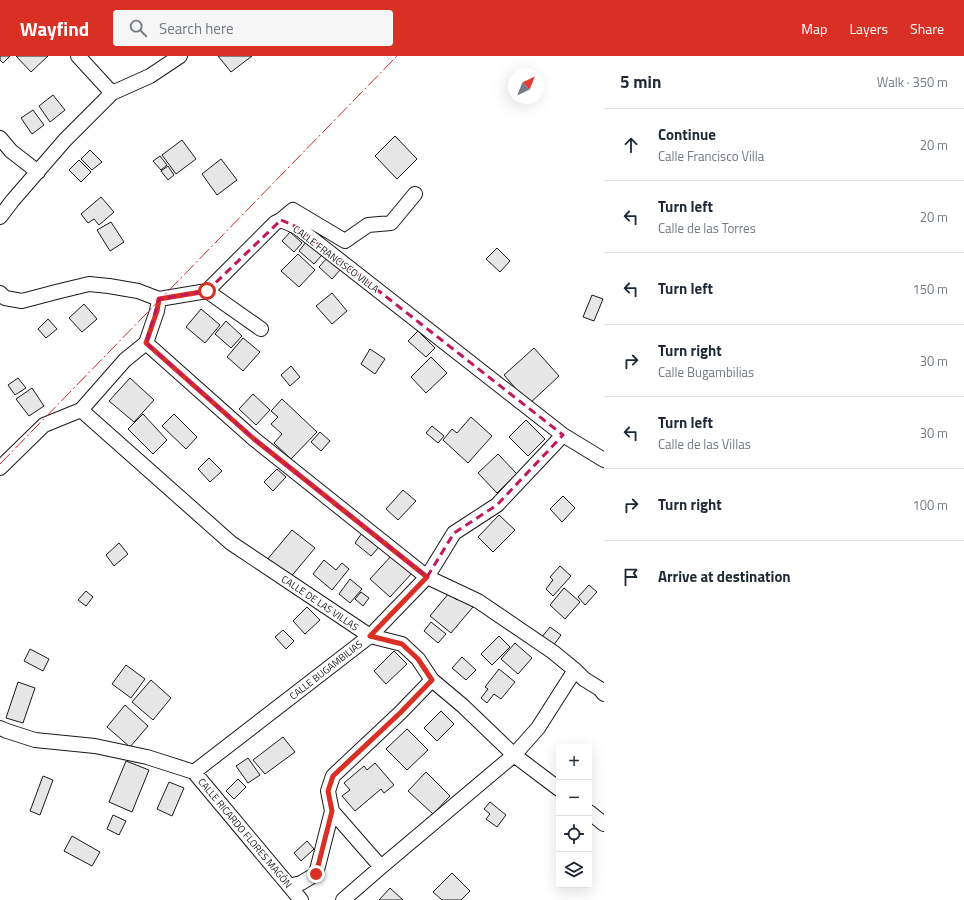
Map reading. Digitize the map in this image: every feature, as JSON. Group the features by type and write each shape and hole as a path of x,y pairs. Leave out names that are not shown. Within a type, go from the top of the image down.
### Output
{"street":[{"path":"78,56 112,93"},
{"path":"0,216 66,140 112,93 150,76 180,56"},
{"path":"0,138 11,151 38,172"},
{"path":"0,293 5,298 22,301 89,284 138,291 159,299 207,291 275,223 293,210 344,241 368,225 391,222 415,194"},
{"name":"CALLE FRANCISCO VILLA","path":"281,220 297,227 563,435 604,460"},
{"path":"207,291 261,329"},
{"path":"0,468 44,425 81,410 125,360 146,343 157,311 159,299"},
{"path":"146,343 254,439 427,577 478,601 553,652 584,679 600,689 604,694"},
{"name":"CALLE DE LAS VILLAS","path":"81,410 231,543 370,636 402,644 418,659 432,680 463,706 514,754 556,787"},
{"name":"CALLE BUGAMBILIAS","path":"194,772 370,636 427,577 454,533 498,505 563,435"},
{"path":"343,900 380,866 514,754 538,728 575,670"},
{"path":"289,886 302,883 316,874 332,811 328,791 333,776 400,713 432,680"},
{"name":"CALLE RICARDO FLORES MAGÓN","path":"0,728 35,740 95,746 147,757 194,772 301,900"},
{"path":"332,811 380,866"},
{"path":"592,814 604,824"}],"highlighted area":[{"path":"281,220 297,227 563,435 497,505 454,533 427,577 254,439 146,343 159,299 207,291"}],"building":[{"path":"0,56 10,56 3,63 0,60"},
{"path":"16,56 48,56 31,72"},
{"path":"218,56 252,56 231,72"},
{"path":"53,95 65,110 50,122 39,106"},
{"path":"33,110 44,125 32,134 21,118"},
{"path":"395,136 417,159 397,179 375,156"},
{"path":"182,140 196,159 176,174 162,155"},
{"path":"90,150 102,162 92,170 81,159"},
{"path":"160,156 167,165 161,170 153,161"},
{"path":"221,159 237,180 217,195 202,174"},
{"path":"79,160 91,172 81,182 69,170"},
{"path":"168,166 174,175 168,180 161,171"},
{"path":"101,197 114,212 99,225 94,219 88,223 81,214"},
{"path":"111,222 124,242 110,251 97,230"},
{"path":"290,232 302,243 294,252 282,241"},
{"path":"306,242 322,255 314,264 299,251"},
{"path":"497,248 510,261 500,272 486,259"},
{"path":"298,254 315,270 299,287 281,271"},
{"path":"327,258 341,269 332,279 319,267"},
{"path":"332,293 347,311 332,324 316,306"},
{"path":"592,295 603,299 594,321 583,317"},
{"path":"84,304 97,319 82,332 69,318"},
{"path":"201,309 220,325 205,343 186,327"},
{"path":"48,319 57,329 46,338 38,329"},
{"path":"226,321 242,336 231,348 215,334"},
{"path":"418,331 435,348 426,357 408,341"},
{"path":"243,338 260,352 243,371 227,357"},
{"path":"534,348 559,376 529,404 504,375"},
{"path":"370,349 385,359 375,374 361,364"},
{"path":"431,357 447,373 426,393 411,377"},
{"path":"291,366 300,377 290,386 281,375"},
{"path":"18,378 26,388 15,395 8,385"},
{"path":"130,378 154,400 134,422 109,401"},
{"path":"32,388 44,406 29,416 16,399"},
{"path":"253,394 270,410 256,425 239,409"},
{"path":"282,399 317,432 291,459 274,443 282,434 271,424 278,417 271,411"},
{"path":"143,414 167,440 153,454 128,429"},
{"path":"174,414 197,437 186,449 162,426"},
{"path":"471,417 492,436 468,463 443,440 452,429 457,433"},
{"path":"526,420 545,439 528,456 509,437"},
{"path":"432,426 444,436 438,443 426,433"},
{"path":"320,432 330,441 321,451 311,442"},
{"path":"498,454 517,474 497,493 478,473"},
{"path":"209,458 222,471 210,482 198,469"},
{"path":"277,469 286,477 273,491 264,482"},
{"path":"403,490 416,501 398,520 386,509"},
{"path":"563,496 575,508 562,522 550,509"},
{"path":"499,515 515,530 493,552 478,537"},
{"path":"292,530 315,548 289,579 266,561"},
{"path":"362,533 379,547 371,556 355,543"},
{"path":"119,543 128,554 114,566 106,555"},
{"path":"393,554 413,572 390,597 370,579"},
{"path":"324,560 336,570 342,563 349,569 332,590 313,574"},
{"path":"560,566 571,576 553,596 546,589 553,580 550,577"},
{"path":"350,579 362,589 350,603 339,594"},
{"path":"589,585 597,592 585,605 578,597"},
{"path":"564,588 580,602 565,619 550,605"},
{"path":"86,591 93,597 86,606 78,600"},
{"path":"361,592 369,598 363,606 355,599"},
{"path":"449,593 457,600 460,597 473,607 451,633 430,616"},
{"path":"307,607 320,620 305,634 293,621"},
{"path":"431,622 446,634 438,643 424,631"},
{"path":"550,627 561,635 553,646 541,638"},
{"path":"283,630 294,641 286,649 275,637"},
{"path":"499,636 510,647 492,665 481,654"},
{"path":"515,643 532,658 518,674 501,659"},
{"path":"30,649 49,659 43,671 24,661"},
{"path":"394,651 407,664 386,684 374,671"},
{"path":"462,657 476,670 466,680 452,668"},
{"path":"126,665 145,679 131,698 112,684"},
{"path":"499,669 515,682 501,699 494,694 487,703 481,698 488,689 485,687"},
{"path":"151,680 171,698 153,720 132,702"},
{"path":"18,682 35,688 23,723 6,718"},
{"path":"125,705 148,726 130,747 107,727"},
{"path":"441,711 454,724 437,741 424,728"},
{"path":"407,729 428,750 407,770 386,749"},
{"path":"283,737 295,752 265,774 253,760"},
{"path":"248,758 260,775 248,783 236,766"},
{"path":"126,761 149,770 132,812 109,802"},
{"path":"375,763 394,785 384,793 381,789 355,811 342,796 350,790 344,783 364,766 367,770"},
{"path":"426,772 450,796 433,814 408,791"},
{"path":"43,776 53,780 40,815 30,811"},
{"path":"238,779 246,787 234,799 226,791"},
{"path":"169,782 184,788 172,816 157,809"},
{"path":"490,802 506,815 497,827 486,819 490,814 484,809"},
{"path":"113,815 126,821 119,835 107,829"},
{"path":"72,836 100,852 92,866 64,851"},
{"path":"307,841 314,849 301,861 294,853"},
{"path":"452,873 470,891 461,900 442,900 433,892"},
{"path":"390,888 403,900 379,900"}],"power":[{"path":"0,464 397,56"}],"route":[{"path":"207,291 159,299 157,311 146,343 254,439 427,577 370,636 402,644 418,659 432,680 400,713 333,776 328,791 332,811 316,874"}]}
